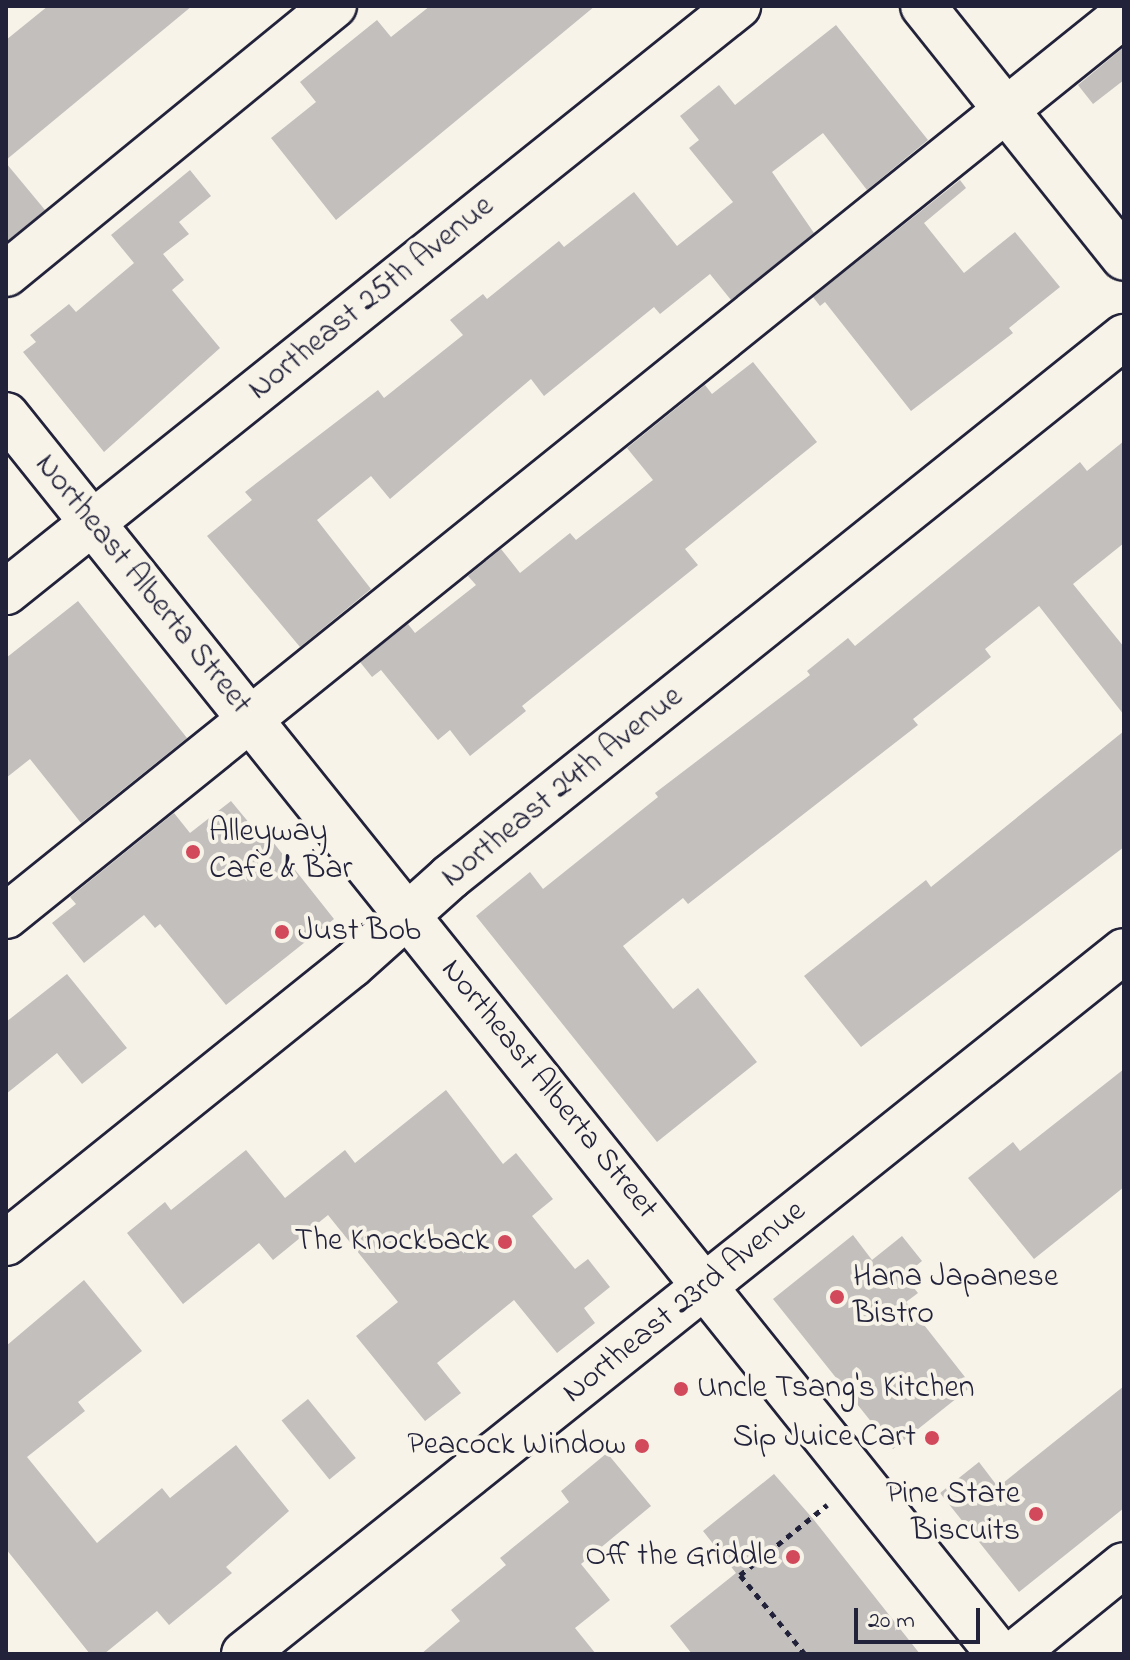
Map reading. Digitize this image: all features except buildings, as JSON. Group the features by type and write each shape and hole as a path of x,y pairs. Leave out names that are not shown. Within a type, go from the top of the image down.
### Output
{"street":[{"path":"6,274 334,6"},
{"name":"Northeast 25th Avenue","path":"6,592 738,6"},
{"path":"923,6 1124,258"},
{"path":"6,916 213,753 249,719 1124,15"},
{"name":"Northeast 24th Avenue","path":"6,1243 408,917 450,877 1124,337"},
{"name":"Northeast Alberta Street","path":"6,415 999,1654"},
{"name":"Northeast 23rd Avenue","path":"244,1654 1124,951"},
{"path":"1014,1654 1124,1565"}],"path":[{"path":"805,1654 740,1575 859,1479"}],"place":[{"name":"Alleyway Cafe & Bar","path":"193,852"},
{"name":"Just Bob","path":"282,932"},
{"name":"The Knockback","path":"505,1242"},
{"name":"Hana Japanese Bistro","path":"837,1297"},
{"name":"Uncle Tsang's Kitchen","path":"681,1389"},
{"name":"Sip Juice Cart","path":"932,1438"},
{"name":"Peacock Window","path":"642,1446"},
{"name":"Pine State Biscuits","path":"1036,1514"},
{"name":"Off the Griddle","path":"793,1557"}]}
